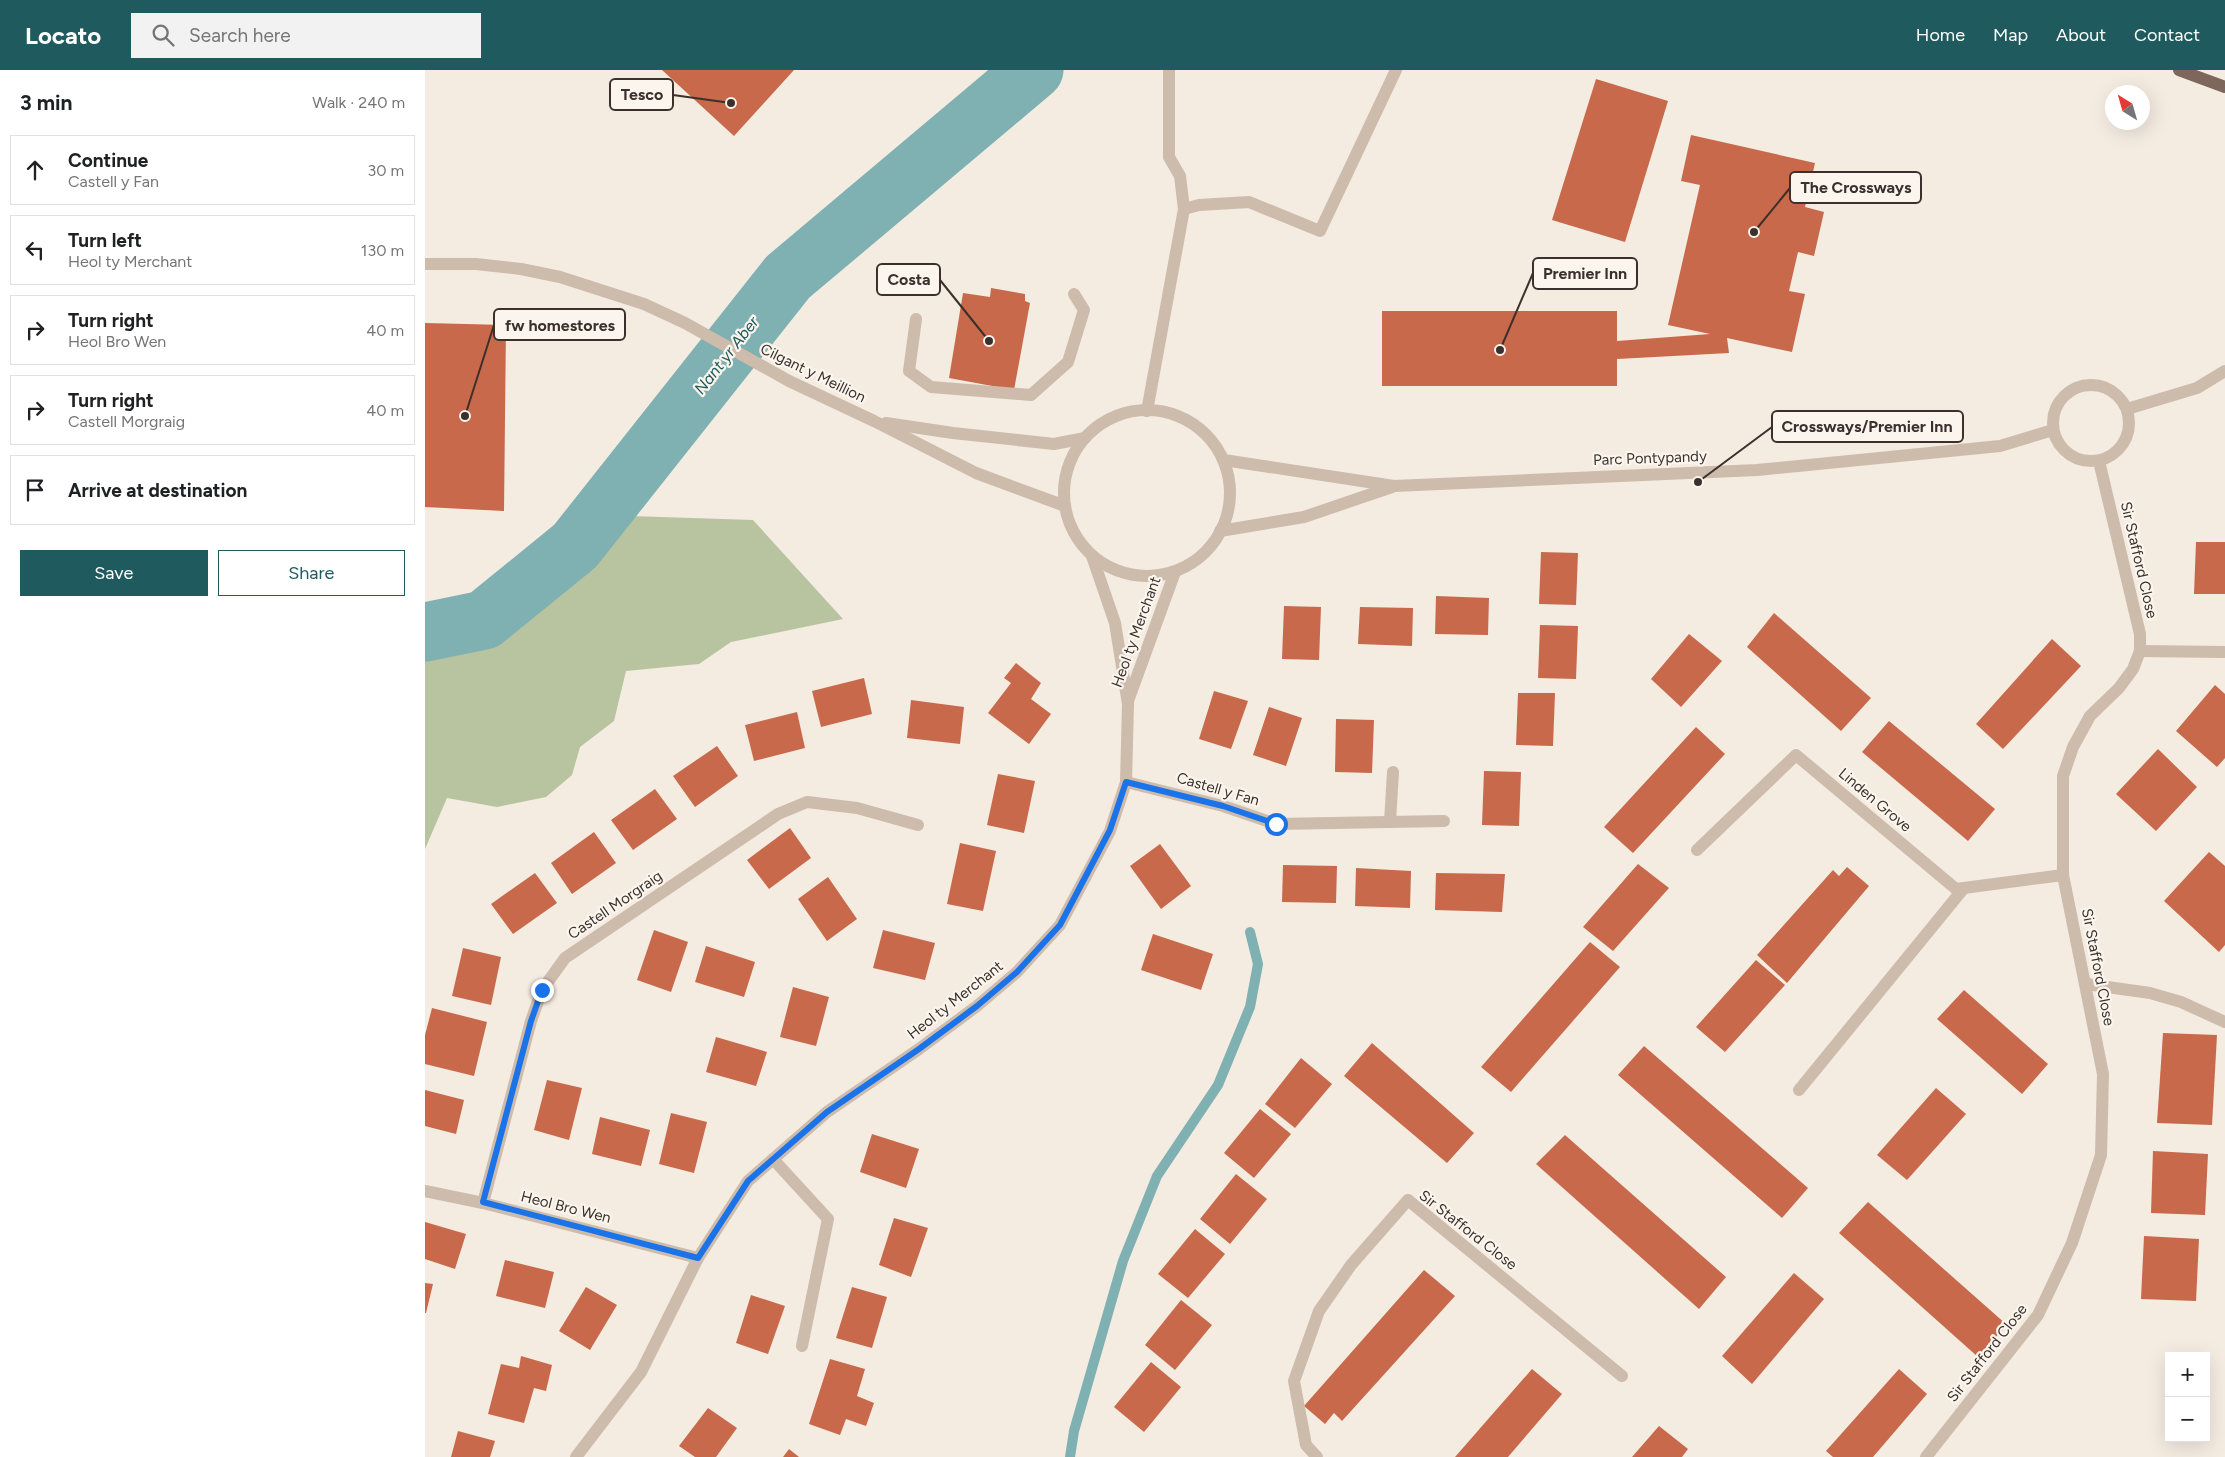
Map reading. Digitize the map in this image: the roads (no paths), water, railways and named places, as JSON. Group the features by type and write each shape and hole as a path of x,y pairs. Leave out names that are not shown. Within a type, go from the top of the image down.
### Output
{"main road":[{"path":"2179,70 2225,87"}],"street":[{"path":"1147,411 1184,209 1180,176 1169,157 1169,70"},
{"path":"1184,209 1199,205 1249,202 1320,231 1396,70"},
{"name":"Cilgant y Meillion","path":"425,264 485,265 521,269 560,277 644,304 712,337 806,389 976,473 1065,506"},
{"path":"916,319 909,371 931,386 1031,395 1069,362 1084,310 1074,294"},
{"path":"2127,409 2197,388 2225,371"},
{"path":"2085,385 2098,385 2110,390 2120,398 2127,409 2129,422 2127,435 2121,446 2111,456 2099,461 2075,458 2065,452 2057,442 2053,430 2052,418 2056,406 2063,396 2073,389 2085,385"},
{"path":"1135,410 1157,410 1185,419 1208,436 1224,460 1231,488 1227,517 1214,543 1200,558 1175,572 1146,576 1117,571 1092,556 1075,534 1065,506 1064,491 1070,463 1085,438 1107,420 1135,410"},
{"name":"Cilgant y Meillion","path":"874,421 953,433 1054,444 1085,438"},
{"name":"Parc Pontypandy","path":"1224,460 1395,486 1757,470 2000,446 2053,430"},
{"name":"Sir Stafford Close","path":"1925,1457 2038,1315 2073,1243 2101,1155 2103,1074 2063,875 2063,776 2073,747 2090,716 2119,688 2133,669 2140,651 2140,634 2099,461"},
{"name":"Parc Pontypandy","path":"1220,531 1304,517 1395,486"},
{"name":"Heol ty Merchant","path":"698,1258 748,1181 827,1112 919,1049 1017,972 1060,925 1110,830 1126,782 1128,704 1115,623 1092,556"},
{"name":"Heol ty Merchant","path":"1128,704 1175,572"},
{"path":"2140,651 2225,652"},
{"name":"Linden Grove","path":"1697,850 1796,755 1956,889 1964,888"},
{"path":"1391,822 1393,772"},
{"name":"Castell y Fan","path":"1126,782 1223,806 1276,824 1444,821"},
{"name":"Castell Morgraig","path":"483,1202 531,1021 542,990 565,958 778,814 807,802 857,808 918,825"},
{"path":"1799,1090 1964,888 2063,875"},
{"path":"2086,984 2150,993 2181,1002 2225,1022"},
{"path":"773,1159 827,1219 801,1346"},
{"name":"Heol Bro Wen","path":"425,1191 483,1202 698,1258"},
{"name":"Sir Stafford Close","path":"1317,1457 1306,1445 1294,1381 1319,1311 1351,1265 1408,1200 1622,1376"},
{"path":"576,1457 641,1372 698,1258"}],"waterway":[{"name":"Nant yr Aber","path":"425,632 484,620 575,546 788,277 1034,70"},
{"path":"1070,1457 1074,1431 1123,1261 1157,1176 1218,1085 1250,1007 1258,964 1250,932"}],"place":[{"name":"Tesco","path":"731,103"},
{"name":"The Crossways","path":"1754,232"},
{"name":"Costa","path":"989,341"},
{"name":"Premier Inn","path":"1500,350"},
{"name":"fw homestores","path":"465,416"},
{"name":"Crossways/Premier Inn","path":"1698,482"}]}
